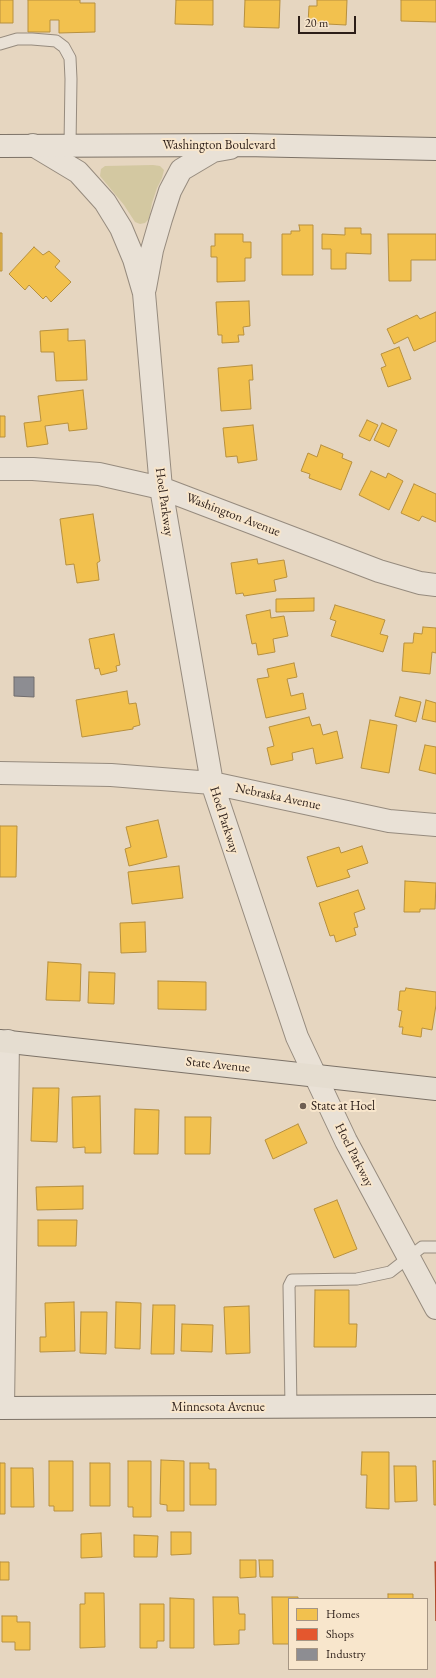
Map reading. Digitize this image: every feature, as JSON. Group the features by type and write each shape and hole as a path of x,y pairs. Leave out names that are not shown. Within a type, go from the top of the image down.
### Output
{"main road":[{"name":"State Avenue","path":"4,1041 436,1089"}],"street":[{"name":"Hoel Parkway","path":"33,145 78,172 105,202 121,228 134,259 144,294 161,488 212,783 297,1037 346,1141 436,1308"},
{"name":"Washington Boulevard","path":"0,146 244,145 436,149"},
{"name":"Hoel Parkway","path":"144,294 152,250 161,219 170,191 181,170 213,151 244,145"},
{"name":"Washington Avenue","path":"0,469 99,474 161,488 379,571 436,585"},
{"name":"Nebraska Avenue","path":"0,773 111,775 212,783 389,821 436,825"},
{"path":"2,1408 4,1041"},
{"name":"Minnesota Avenue","path":"2,1408 436,1406"}],"lane":[{"path":"0,44 17,39 32,39 56,41 64,48 70,58 70,145"},
{"path":"291,1407 289,1286 292,1280 357,1279 390,1272 422,1247 436,1247"}],"shaded area":[{"path":"105,166 160,166 164,170 152,203 149,219 145,223 140,224 135,222 124,205 100,176 101,169"}],"building: Homes":[{"path":"0,0 13,0 13,23 0,23"},
{"path":"28,0 80,0 80,3 95,3 95,32 59,33 59,20 50,20 50,32 28,32"},
{"path":"176,0 213,0 213,25 175,24"},
{"path":"245,0 280,0 279,28 244,27"},
{"path":"317,0 347,0 346,25 308,23 309,6 317,6"},
{"path":"401,0 436,0 436,22 401,21"},
{"path":"299,225 313,225 313,275 282,275 282,234 291,234 291,231 300,231"},
{"path":"345,228 361,228 361,234 371,234 371,254 346,253 346,269 331,269 331,249 322,249 322,234 345,235"},
{"path":"0,233 2,233 2,271 0,271"},
{"path":"215,234 243,234 243,242 251,242 251,258 245,258 245,281 217,282 217,257 211,257 211,246 215,246"},
{"path":"388,234 436,234 436,260 411,260 411,281 389,281"},
{"path":"34,247 43,255 49,251 60,261 55,267 71,282 51,302 46,296 43,299 29,285 25,290 9,274"},
{"path":"249,301 250,326 243,327 244,335 238,335 239,342 222,343 222,335 218,335 216,302"},
{"path":"436,312 436,341 414,351 408,337 394,344 387,329 417,315 420,319"},
{"path":"68,329 68,341 85,340 87,380 56,381 54,352 41,352 40,331"},
{"path":"399,347 411,379 388,387 381,368 386,366 381,354"},
{"path":"252,365 253,380 249,380 251,409 221,411 218,368"},
{"path":"83,390 87,429 69,431 68,423 45,426 48,444 27,447 24,423 41,421 38,396"},
{"path":"0,416 5,416 5,437 0,437"},
{"path":"367,420 378,425 370,441 359,436"},
{"path":"382,423 397,430 389,447 374,440"},
{"path":"253,425 257,460 238,463 237,456 226,457 223,428"},
{"path":"321,445 343,454 342,458 352,462 341,490 309,478 310,474 301,471 308,453 317,457"},
{"path":"371,471 386,478 388,473 403,481 389,510 359,495"},
{"path":"414,484 436,494 436,522 422,516 419,521 401,513"},
{"path":"93,514 100,561 97,563 99,580 77,583 74,564 66,565 60,519"},
{"path":"257,559 258,564 284,560 287,577 274,580 276,591 244,596 243,593 236,594 231,563"},
{"path":"314,598 314,611 276,612 276,599"},
{"path":"335,605 385,620 380,634 388,636 383,652 331,636 336,621 330,619"},
{"path":"270,610 271,618 284,616 288,636 273,639 275,652 258,655 256,643 252,644 246,615"},
{"path":"423,627 436,628 436,653 432,652 430,674 402,671 404,643 413,643 414,633 422,634"},
{"path":"114,634 120,665 116,666 117,671 101,675 99,668 95,669 89,639"},
{"path":"294,663 297,677 287,679 291,696 303,693 306,709 266,718 257,679 269,677 267,669"},
{"path":"127,691 129,704 136,703 140,725 133,727 133,729 82,737 76,700"},
{"path":"400,697 421,702 416,722 395,716"},
{"path":"426,700 436,703 436,722 422,719"},
{"path":"309,717 312,726 320,724 323,735 337,731 343,758 316,764 313,748 292,753 293,760 271,765 267,748 274,746 269,727"},
{"path":"370,720 397,725 389,773 361,768"},
{"path":"425,745 436,747 436,774 419,770"},
{"path":"158,820 167,857 129,866 125,849 131,847 126,827"},
{"path":"0,826 17,826 16,877 0,877"},
{"path":"362,846 368,863 347,870 350,877 317,887 307,857 339,847 341,853"},
{"path":"179,866 183,898 132,904 128,872"},
{"path":"405,881 436,883 435,909 420,909 420,912 404,912"},
{"path":"358,890 365,909 354,913 358,927 354,928 356,935 336,942 334,935 330,936 319,903"},
{"path":"145,922 146,952 121,953 120,923"},
{"path":"48,962 81,964 80,1001 46,1000"},
{"path":"89,972 115,973 114,1004 88,1003"},
{"path":"158,981 206,982 206,1010 158,1009"},
{"path":"406,988 436,992 436,1005 432,1030 422,1028 421,1037 402,1034 403,1027 399,1027 402,1011 398,1010 400,991 405,991"},
{"path":"33,1088 59,1088 57,1142 31,1141"},
{"path":"100,1096 101,1153 85,1153 85,1147 73,1148 72,1097"},
{"path":"135,1109 159,1110 158,1154 134,1154"},
{"path":"185,1117 211,1117 210,1154 185,1154"},
{"path":"298,1124 307,1143 273,1159 265,1140"},
{"path":"83,1186 83,1209 37,1210 36,1187"},
{"path":"337,1200 357,1249 334,1258 314,1209"},
{"path":"38,1220 77,1220 76,1246 38,1246"},
{"path":"315,1290 349,1290 349,1324 357,1324 356,1347 314,1347"},
{"path":"74,1302 75,1351 40,1352 40,1337 46,1337 45,1303"},
{"path":"116,1302 141,1303 140,1349 115,1348"},
{"path":"153,1305 175,1305 174,1354 151,1354"},
{"path":"249,1306 250,1353 226,1354 224,1307"},
{"path":"81,1312 107,1312 106,1354 80,1353"},
{"path":"182,1324 213,1325 212,1352 181,1351"},
{"path":"362,1452 389,1452 389,1509 366,1508 367,1475 361,1475"},
{"path":"161,1460 184,1461 184,1511 167,1511 167,1505 160,1504"},
{"path":"49,1461 73,1461 73,1511 54,1511 54,1506 49,1506"},
{"path":"128,1461 151,1461 151,1517 133,1517 133,1507 128,1507"},
{"path":"433,1461 436,1461 436,1505 434,1505"},
{"path":"0,1463 5,1463 5,1514 0,1514"},
{"path":"90,1463 110,1463 110,1506 90,1506"},
{"path":"190,1463 209,1463 209,1469 216,1469 216,1505 190,1505"},
{"path":"394,1466 416,1466 417,1501 395,1502"},
{"path":"11,1468 33,1468 34,1507 11,1507"},
{"path":"171,1532 191,1532 191,1554 171,1555"},
{"path":"101,1533 102,1557 81,1558 81,1534"},
{"path":"134,1535 158,1536 157,1557 134,1557"},
{"path":"240,1560 256,1560 256,1577 240,1578"},
{"path":"259,1560 273,1560 273,1577 260,1577"},
{"path":"0,1562 9,1562 9,1580 0,1580"},
{"path":"85,1593 104,1593 105,1647 80,1648 80,1604 85,1604"},
{"path":"388,1594 413,1594 413,1598 388,1598"},
{"path":"213,1597 238,1597 239,1614 245,1614 245,1630 239,1630 239,1644 214,1645"},
{"path":"272,1597 298,1597 288,1598 288,1644 273,1644"},
{"path":"170,1598 194,1599 194,1648 170,1648"},
{"path":"140,1604 164,1604 164,1641 157,1641 157,1648 140,1648"},
{"path":"2,1616 17,1616 17,1622 30,1622 30,1650 15,1650 15,1642 2,1642"}],"building: Shops":[{"path":"435,1562 436,1562 436,1621"}],"building: Industry":[{"path":"14,677 34,677 34,697 14,696"}],"place":[{"name":"State at Hoel","path":"303,1106"}]}
